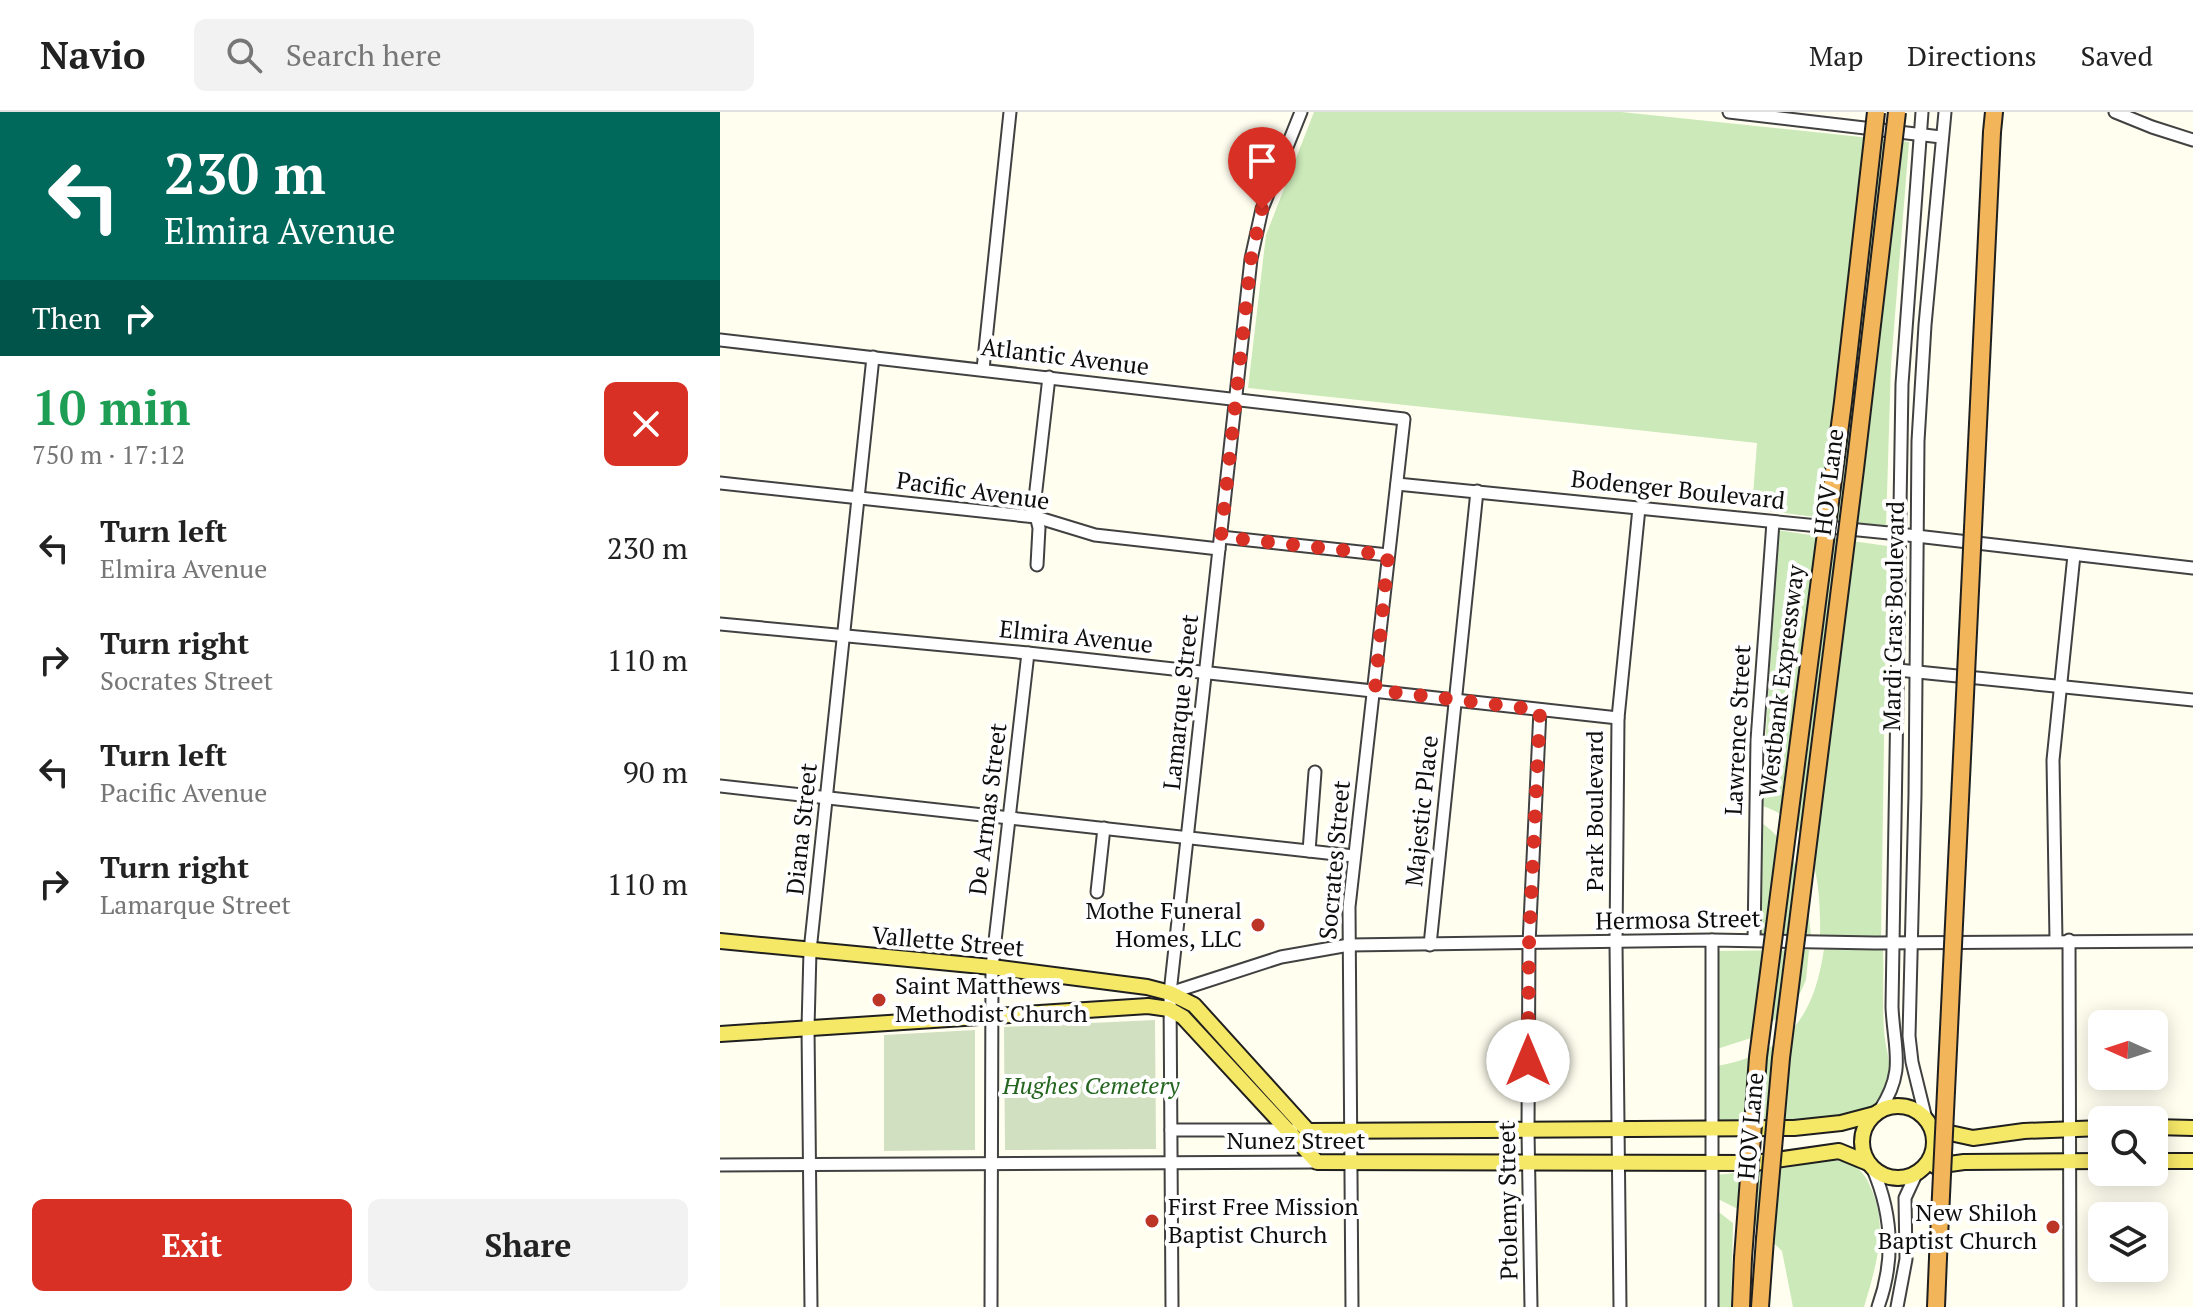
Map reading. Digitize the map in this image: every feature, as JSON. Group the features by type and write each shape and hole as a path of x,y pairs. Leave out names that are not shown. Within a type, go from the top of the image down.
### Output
{"highway":[{"name":"Westbank Expressway","path":"1741,1307 1758,1057 1843,402 1876,112"},
{"name":"HOV Lane","path":"1760,1307 1781,1058 1897,112"},
{"path":"1936,1307 1994,112"}],"main road":[{"name":"Vallette Street","path":"720,941 992,967 1147,987 1170,993"},
{"path":"1170,993 1194,1005 1308,1131"},
{"path":"720,1034 1148,1006 1169,1009 1183,1017 1317,1162"},
{"path":"2088,1128 2024,1131 1973,1138 1941,1133 1916,1110 1891,1106 1877,1112 1862,1134 1862,1146 1870,1165 1893,1178 1964,1162 2088,1161"},
{"name":"Nunez Street","path":"1308,1131 1809,1127 1841,1123 1877,1112"},
{"path":"1920,1170 1933,1151 1928,1122"},
{"path":"2168,1127 2193,1128"},
{"name":"Nunez Street","path":"1317,1162 1755,1163 1839,1151 1870,1165"},
{"path":"2168,1161 2193,1161"}],"street":[{"path":"983,369 1010,112"},
{"name":"Lamarque Street","path":"1172,1307 1170,993 1251,259 1262,209 1301,112"},
{"path":"1729,112 1771,114 1941,137"},
{"name":"Mardi Gras Boulevard","path":"1877,1112 1897,1077 1892,1007 1904,322 1922,112"},
{"name":"Mardi Gras Boulevard","path":"1928,1122 1912,1062 1909,1036 1917,536 1925,325 1945,112"},
{"path":"2115,112 2193,140"},
{"name":"Atlantic Avenue","path":"720,340 1404,419"},
{"name":"Diana Street","path":"811,1307 810,951 873,357"},
{"path":"1037,565 1039,528 1034,507 1049,377"},
{"name":"Socrates Street","path":"1352,1307 1349,907 1404,419"},
{"name":"Pacific Avenue","path":"720,483 1036,517 1095,535 1388,555"},
{"name":"Bodenger Boulevard","path":"1397,484 1899,534 2193,568"},
{"name":"Majestic Place","path":"1430,945 1477,491"},
{"name":"Park Boulevard","path":"1620,1307 1616,943 1618,718 1639,508"},
{"name":"Lawrence Street","path":"1754,940 1757,740 1773,522"},
{"path":"2056,940 2053,760 2074,555"},
{"name":"Elmira Avenue","path":"720,624 1028,653 1618,718"},
{"name":"De Armas Street","path":"991,1307 992,967 1028,653"},
{"path":"1898,670 2193,700"},
{"name":"Ptolemy Street","path":"1531,1307 1529,944 1540,710"},
{"path":"1309,851 1315,772"},
{"path":"720,786 1354,856"},
{"path":"1097,892 1104,828"},
{"path":"1712,940 1712,1307"},
{"name":"Hermosa Street","path":"1170,993 1281,957 1349,945 1712,940 2193,941"},
{"path":"2069,940 2070,1307"},
{"name":"Nunez Street","path":"1171,1130 1308,1131"},
{"name":"Nunez Street","path":"720,1165 1317,1162"},
{"path":"1870,1165 1885,1202 1889,1238 1886,1277 1878,1307"},
{"path":"1897,1307 1906,1259 1905,1198 1920,1170"}],"green space":[{"path":"1314,112 1621,112 1909,142 1891,365 1886,526 1752,509 1757,443 1248,388 1266,235"},
{"path":"1777,530 1887,546 1881,939 1820,938 1817,879 1805,842 1795,826 1781,814 1762,806"},
{"path":"1762,823 1775,834 1793,859 1807,904 1811,936 1754,936"},
{"path":"1824,949 1883,950 1883,1020 1890,1076 1887,1091 1876,1104 1835,1119 1717,1123 1717,1066 1762,1052 1793,1028 1813,995"},
{"path":"1809,950 1806,980 1796,1002 1754,1037 1717,1049 1717,951"},
{"name":"Hughes Cemetery","path":"1155,1020 1156,1149 1005,1150 1004,1027"},
{"name":"Hughes Cemetery","path":"975,1030 975,1150 884,1151 884,1035"},
{"path":"1821,1159 1847,1162 1857,1168 1867,1180 1875,1199 1879,1215 1879,1245 1864,1307 1793,1307 1782,1251 1738,1209 1716,1198 1716,1175 1791,1167"},
{"path":"1716,1210 1733,1223 1731,1307 1716,1307"}],"place":[{"name":"Mothe Funeral Homes, LLC","path":"1258,925"},
{"name":"Saint Matthews Methodist Church","path":"879,1000"},
{"name":"First Free Mission Baptist Church","path":"1152,1221"},
{"name":"New Shiloh Baptist Church","path":"2053,1227"}],"route":[{"path":"1262,209 1251,259 1221,537 1388,555 1375,690 1540,710 1529,944 1528,1061"}]}
